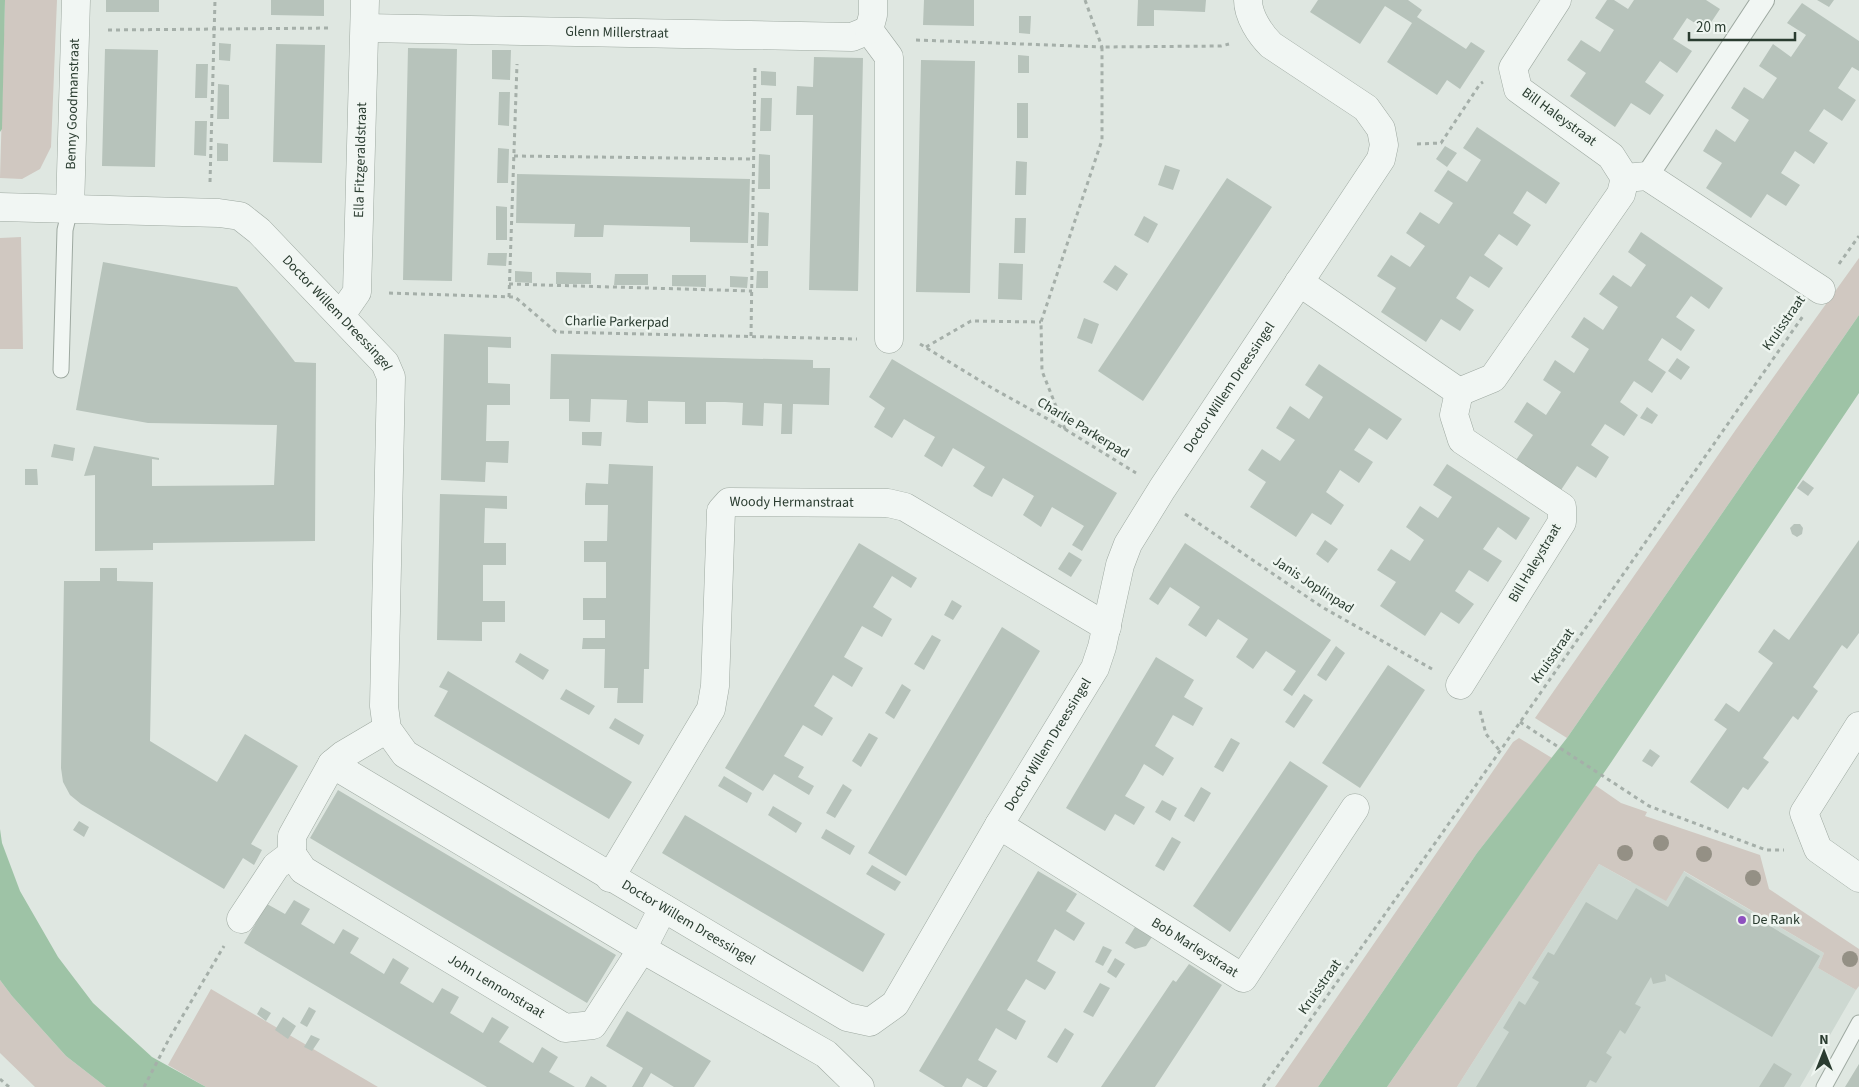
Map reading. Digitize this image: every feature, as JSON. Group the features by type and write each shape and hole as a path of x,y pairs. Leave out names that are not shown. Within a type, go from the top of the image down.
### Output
{"street":[{"name":"Benny Goodmanstraat","path":"70,209 76,0"},
{"name":"Ella Fitzgeraldstraat","path":"356,292 365,0"},
{"path":"873,0 873,15 869,30 889,57 890,339"},
{"path":"1248,0 1252,18 1263,37 1271,45 1366,108 1381,129 1384,145"},
{"path":"1513,68 1556,0"},
{"path":"1299,282 1459,392 1493,378 1621,194 1636,177 1763,0"},
{"name":"Glenn Millerstraat","path":"365,28 852,37 869,30"},
{"name":"Bill Haleystraat","path":"1513,68 1518,89 1612,156 1636,177 1821,290"},
{"name":"Doctor Willem Dreessingel","path":"0,207 209,212 240,216 259,232 341,315 385,363 391,377 384,706 387,729 405,754 610,878 847,1017 870,1022 895,1004 999,825 1095,668 1125,551 1160,492 1381,159 1384,145"},
{"path":"341,315 356,292"},
{"name":"Bill Haleystraat","path":"1459,392 1454,415 1462,440 1562,506 1562,522 1460,685"},
{"name":"Woody Hermanstraat","path":"610,878 711,709 715,686 721,511 729,502 888,503 905,507 1107,627"},
{"path":"1859,726 1804,813 1818,849 1859,878"},
{"path":"241,919 276,866 292,854 292,836 332,764 343,755 387,729"},
{"path":"332,764 642,949 826,1054 860,1087"},
{"name":"Bob Marleystraat","path":"999,825 1243,978 1355,808"},
{"name":"John Lennonstraat","path":"292,854 303,870 565,1028 593,1025 642,949 663,908"}],"lane":[{"path":"61,370 65,230 70,209"},
{"path":"1824,1087 1859,1023"}],"path":[{"path":"209,212 215,0"},
{"path":"1065,430 1042,371 1041,322 1102,140 1102,47 1085,0"},
{"path":"74,30 365,28"},
{"path":"509,297 518,30"},
{"path":"869,30 913,40 1102,47 1221,46 1263,37"},
{"path":"751,336 756,35"},
{"path":"1384,145 1441,143 1480,84 1513,68"},
{"path":"514,156 754,159"},
{"name":"Kruisstraat","path":"1263,1087 1859,236"},
{"path":"509,284 752,291"},
{"name":"Charlie Parkerpad","path":"356,292 515,297 556,332 909,339 926,347 1065,430 1160,492"},
{"path":"926,347 971,321 1041,322"},
{"name":"Janis Joplinpad","path":"1160,492 1322,607 1460,685 1477,700 1486,734 1500,751"},
{"path":"1520,722 1649,806 1766,850 1818,849"},
{"path":"144,1087 169,1039 241,919"},
{"path":"0,1079 9,1087"}],"shaded area":[{"path":"0,0 5,0 2,129 0,132"},
{"path":"5,0 57,0 51,147 40,169 22,179 0,178"},
{"path":"21,237 23,349 0,349 0,238"},
{"path":"1859,258 1859,315 1567,738 1535,718 1737,428"},
{"path":"1859,315 1859,393 1610,764 1387,1087 1318,1087 1477,853 1567,738"},
{"path":"1519,738 1552,758 1477,853 1318,1087 1275,1087 1513,742"},
{"path":"1595,785 1621,803 1647,812 1645,816 1760,855 1769,889 1859,949 1859,986 1856,990 1818,968 1824,953 1684,871 1666,901 1599,864 1457,1087 1387,1087"},
{"path":"0,829 2,843 20,891 58,957 93,1003 152,1057 206,1087 106,1087 66,1056 12,996 0,980"},
{"path":"1599,864 1631,882 1683,871 1824,953 1818,968 1856,990 1800,1087 1457,1087"},
{"path":"0,980 66,1056 106,1087 35,1087 0,1053"},
{"path":"211,989 378,1087 206,1087 168,1065"}],"building":[{"path":"106,0 159,0 159,12 106,12"},
{"path":"271,0 324,0 324,16 271,15"},
{"path":"924,0 974,0 974,26 923,25"},
{"path":"1138,0 1206,0 1205,12 1154,10 1154,26 1137,26"},
{"path":"1318,0 1408,0 1422,10 1417,17 1466,49 1471,42 1485,51 1460,89 1447,80 1437,95 1387,62 1412,23 1385,6 1360,44 1310,12"},
{"path":"1607,0 1614,0 1628,9 1634,0 1706,0 1720,9 1706,30 1687,18 1673,39 1692,51 1677,73 1660,61 1645,82 1664,95 1650,115 1631,103 1615,127 1570,96 1586,73 1567,60 1581,40 1600,52 1614,30 1595,18"},
{"path":"1817,0 1834,0 1829,7"},
{"path":"1802,3 1859,41 1859,71 1852,67 1838,88 1856,100 1842,121 1824,109 1809,131 1828,143 1814,164 1795,151 1781,173 1800,185 1786,206 1767,194 1751,218 1706,188 1722,163 1703,151 1716,129 1735,142 1749,120 1731,108 1744,87 1763,99 1777,78 1759,66 1773,44 1791,57 1806,35 1787,23"},
{"path":"1019,16 1031,16 1030,34 1019,33"},
{"path":"219,43 231,44 230,61 219,60"},
{"path":"276,44 325,45 322,163 273,162"},
{"path":"408,48 457,49 452,281 403,280"},
{"path":"105,49 158,50 155,167 102,166"},
{"path":"492,50 511,50 510,80 492,79"},
{"path":"1018,55 1029,56 1029,73 1018,73"},
{"path":"814,57 863,58 858,291 809,290 813,115 796,115 797,86 813,87"},
{"path":"921,60 975,61 970,293 916,292"},
{"path":"196,64 208,64 207,98 195,98"},
{"path":"761,71 776,72 776,86 761,85"},
{"path":"218,84 229,85 229,119 217,119"},
{"path":"499,92 510,92 509,126 498,125"},
{"path":"761,98 772,98 771,131 760,131"},
{"path":"1017,103 1028,103 1028,138 1017,138"},
{"path":"195,121 207,121 206,156 194,155"},
{"path":"1477,127 1560,183 1546,204 1527,191 1513,213 1531,225 1517,246 1499,234 1484,255 1503,268 1489,288 1470,276 1456,298 1474,310 1460,331 1441,319 1426,342 1381,312 1396,288 1377,276 1391,255 1410,267 1425,246 1406,233 1420,212 1439,224 1453,203 1434,191 1448,170 1467,182 1481,160 1463,148"},
{"path":"217,143 228,144 228,161 217,161"},
{"path":"1445,146 1457,153 1447,167 1436,159"},
{"path":"498,148 509,149 508,183 497,183"},
{"path":"759,154 770,155 770,189 758,189"},
{"path":"1016,161 1027,162 1026,195 1015,195"},
{"path":"1165,165 1180,170 1173,190 1158,185"},
{"path":"517,174 750,179 748,243 690,242 690,227 604,225 603,237 574,237 575,224 516,223"},
{"path":"1227,178 1272,207 1143,401 1098,371"},
{"path":"496,206 507,207 507,240 496,240"},
{"path":"758,212 769,213 768,246 757,246"},
{"path":"1144,216 1158,224 1148,243 1134,235"},
{"path":"1015,218 1026,218 1025,253 1014,253"},
{"path":"1641,232 1723,288 1709,309 1691,296 1676,317 1695,330 1681,351 1662,338 1648,360 1666,372 1652,393 1634,381 1620,402 1638,415 1624,436 1605,424 1591,445 1609,457 1596,478 1577,466 1561,490 1516,460 1533,435 1514,422 1527,402 1546,415 1561,392 1543,380 1555,360 1574,373 1589,349 1571,337 1584,317 1603,330 1618,307 1599,294 1613,275 1631,287 1646,265 1628,252"},
{"path":"488,253 507,253 506,266 487,265"},
{"path":"103,262 237,287 295,362 316,363 315,541 153,543 153,550 95,551 95,475 84,476 94,446 159,458 159,460 152,459 152,486 274,485 277,425 148,423 76,410"},
{"path":"999,263 1023,264 1022,300 998,299"},
{"path":"1115,265 1128,274 1117,291 1103,282"},
{"path":"515,271 532,272 532,283 515,282"},
{"path":"757,271 768,271 768,288 756,288"},
{"path":"556,272 591,273 591,284 556,284"},
{"path":"615,274 648,274 648,285 614,285"},
{"path":"672,275 706,275 706,287 672,286"},
{"path":"730,276 748,277 747,288 730,287"},
{"path":"1084,318 1099,324 1092,344 1077,338"},
{"path":"444,334 511,337 511,348 488,347 488,383 510,384 510,405 487,405 486,441 509,441 508,463 486,462 485,482 441,480"},
{"path":"551,354 813,360 813,368 830,368 829,405 793,404 792,434 781,434 782,404 764,403 763,426 742,425 743,403 725,402 706,402 706,424 685,424 685,402 648,401 648,423 637,423 626,422 627,400 591,399 590,422 569,421 569,399 550,399"},
{"path":"1677,358 1690,367 1681,380 1668,371"},
{"path":"892,359 1117,493 1082,551 1072,545 1084,526 1052,507 1041,527 1023,515 1034,496 1003,478 992,497 982,492 973,486 985,467 953,448 942,467 924,456 935,437 904,419 892,438 874,427 885,408 869,397"},
{"path":"1319,364 1402,419 1387,440 1369,428 1354,450 1373,462 1359,483 1340,470 1326,492 1344,505 1331,525 1312,513 1296,537 1250,507 1266,482 1248,470 1262,449 1280,461 1295,440 1276,428 1290,406 1309,419 1323,397 1305,385"},
{"path":"1647,407 1658,415 1652,424 1640,418"},
{"path":"582,432 602,432 601,446 582,445"},
{"path":"54,444 75,448 73,461 51,457"},
{"path":"609,464 653,466 649,669 644,669 643,703 617,703 618,688 604,688 605,649 582,649 583,638 605,638 605,620 583,620 583,598 606,598 606,562 584,562 584,541 607,541 608,505 585,505 585,494 586,483 608,484"},
{"path":"1447,464 1530,518 1516,540 1498,527 1483,549 1502,561 1488,582 1469,570 1455,591 1474,604 1459,624 1441,612 1425,636 1380,606 1396,582 1377,570 1391,549 1410,561 1424,540 1406,527 1420,506 1438,518 1452,497 1433,485"},
{"path":"25,469 37,469 38,485 25,485"},
{"path":"1803,480 1814,488 1808,496 1797,488"},
{"path":"440,494 507,496 507,509 485,508 484,543 506,543 506,565 483,565 483,601 505,601 505,622 482,622 482,641 437,640"},
{"path":"1794,524 1800,524 1803,528 1802,534 1797,537 1792,534 1790,528"},
{"path":"1325,540 1338,549 1328,563 1316,554"},
{"path":"1859,540 1859,633 1847,649 1842,645 1813,687 1818,691 1798,720 1793,716 1763,758 1769,762 1748,790 1743,787 1728,809 1690,782 1727,729 1714,720 1726,703 1739,712 1773,663 1758,652 1774,629 1789,640"},
{"path":"859,543 917,578 911,588 892,576 873,607 892,619 882,637 862,626 844,657 863,668 852,687 833,675 814,706 833,718 822,736 803,725 784,756 804,767 798,777 814,786 809,795 774,774 763,791 725,768"},
{"path":"1185,543 1331,640 1292,696 1283,690 1296,671 1266,651 1253,669 1236,657 1248,639 1218,619 1206,637 1188,625 1200,607 1170,587 1158,605 1149,599"},
{"path":"1069,552 1082,560 1071,577 1058,569"},
{"path":"100,568 117,568 117,581 153,582 150,741 217,782 245,734 298,766 251,844 262,850 254,865 243,858 224,889 81,804 70,795 63,782 61,768 64,581 100,581"},
{"path":"952,600 962,606 953,620 944,615"},
{"path":"1002,627 1040,651 906,876 868,853"},
{"path":"932,635 941,640 924,670 914,664"},
{"path":"1336,646 1345,653 1326,681 1317,675"},
{"path":"520,653 549,670 543,680 515,662"},
{"path":"1156,657 1194,680 1184,697 1203,708 1193,726 1173,715 1155,746 1174,758 1163,776 1144,764 1125,796 1145,807 1134,825 1115,814 1105,831 1066,808"},
{"path":"1388,665 1425,690 1360,788 1322,763"},
{"path":"448,671 632,782 609,819 434,716 448,691 439,687"},
{"path":"902,684 911,690 894,719 885,713"},
{"path":"566,689 595,706 589,715 560,699"},
{"path":"1304,694 1313,700 1294,728 1285,722"},
{"path":"615,718 644,735 639,745 609,728"},
{"path":"869,733 878,738 861,767 852,761"},
{"path":"1231,738 1240,743 1223,772 1214,767"},
{"path":"1650,749 1660,756 1652,767 1642,761"},
{"path":"1290,761 1328,786 1230,932 1193,906"},
{"path":"724,776 752,793 747,803 718,786"},
{"path":"843,784 852,790 835,818 826,813"},
{"path":"1201,787 1211,793 1194,822 1184,816"},
{"path":"338,790 616,955 587,1003 310,838"},
{"path":"1162,800 1177,808 1170,821 1155,812"},
{"path":"773,806 802,823 796,833 768,815"},
{"path":"685,815 885,934 863,972 662,853"},
{"path":"79,821 89,827 84,837 73,830"},
{"path":"826,829 855,846 850,855 821,838"},
{"path":"1172,837 1181,842 1164,871 1155,866"},
{"path":"872,865 901,882 895,891 866,874"},
{"path":"1038,871 1077,894 1066,911 1085,923 1074,941 1055,929 1037,961 1056,972 1051,981 1045,990 1026,979 1007,1010 1026,1021 1016,1040 996,1028 978,1060 997,1071 987,1087 983,1087 967,1078 962,1087 945,1087 919,1071"},
{"path":"1686,876 1820,956 1772,1037 1665,974 1666,981 1653,984 1651,977 1635,1004 1641,1007 1625,1034 1620,1030 1606,1053 1612,1057 1596,1083 1590,1080 1586,1087 1476,1087 1509,1032 1503,1028 1519,1001 1525,1005 1539,982 1532,978 1548,952 1554,955 1586,902 1617,920 1636,888 1668,907"},
{"path":"294,900 310,909 301,924 334,944 343,929 359,938 350,953 384,974 393,958 409,968 400,983 433,1003 442,988 459,997 450,1013 483,1033 492,1017 509,1027 499,1042 533,1063 542,1047 558,1057 549,1072 575,1087 487,1087 244,943 267,904 285,914"},
{"path":"1135,927 1152,937 1146,946 1135,949 1125,943"},
{"path":"1103,946 1112,950 1103,966 1095,962"},
{"path":"1115,958 1125,964 1116,978 1107,972"},
{"path":"1189,964 1222,985 1155,1087 1101,1087 1173,980 1176,982"},
{"path":"1100,983 1110,988 1093,1017 1083,1012"},
{"path":"261,1007 271,1013 266,1021 257,1014"},
{"path":"309,1007 316,1011 307,1027 300,1023"},
{"path":"627,1011 711,1061 694,1087 674,1087 651,1073 643,1087 632,1087 643,1068 606,1046"},
{"path":"283,1017 296,1026 288,1039 275,1030"},
{"path":"1065,1028 1074,1034 1057,1063 1047,1057"},
{"path":"311,1035 320,1039 312,1051 304,1047"},
{"path":"1774,1063 1792,1074 1784,1087 1759,1087"},
{"path":"1859,1064 1859,1087 1845,1087"},
{"path":"591,1076 607,1086 585,1087"}],"place":[{"name":"De Rank","path":"1742,920"}]}
